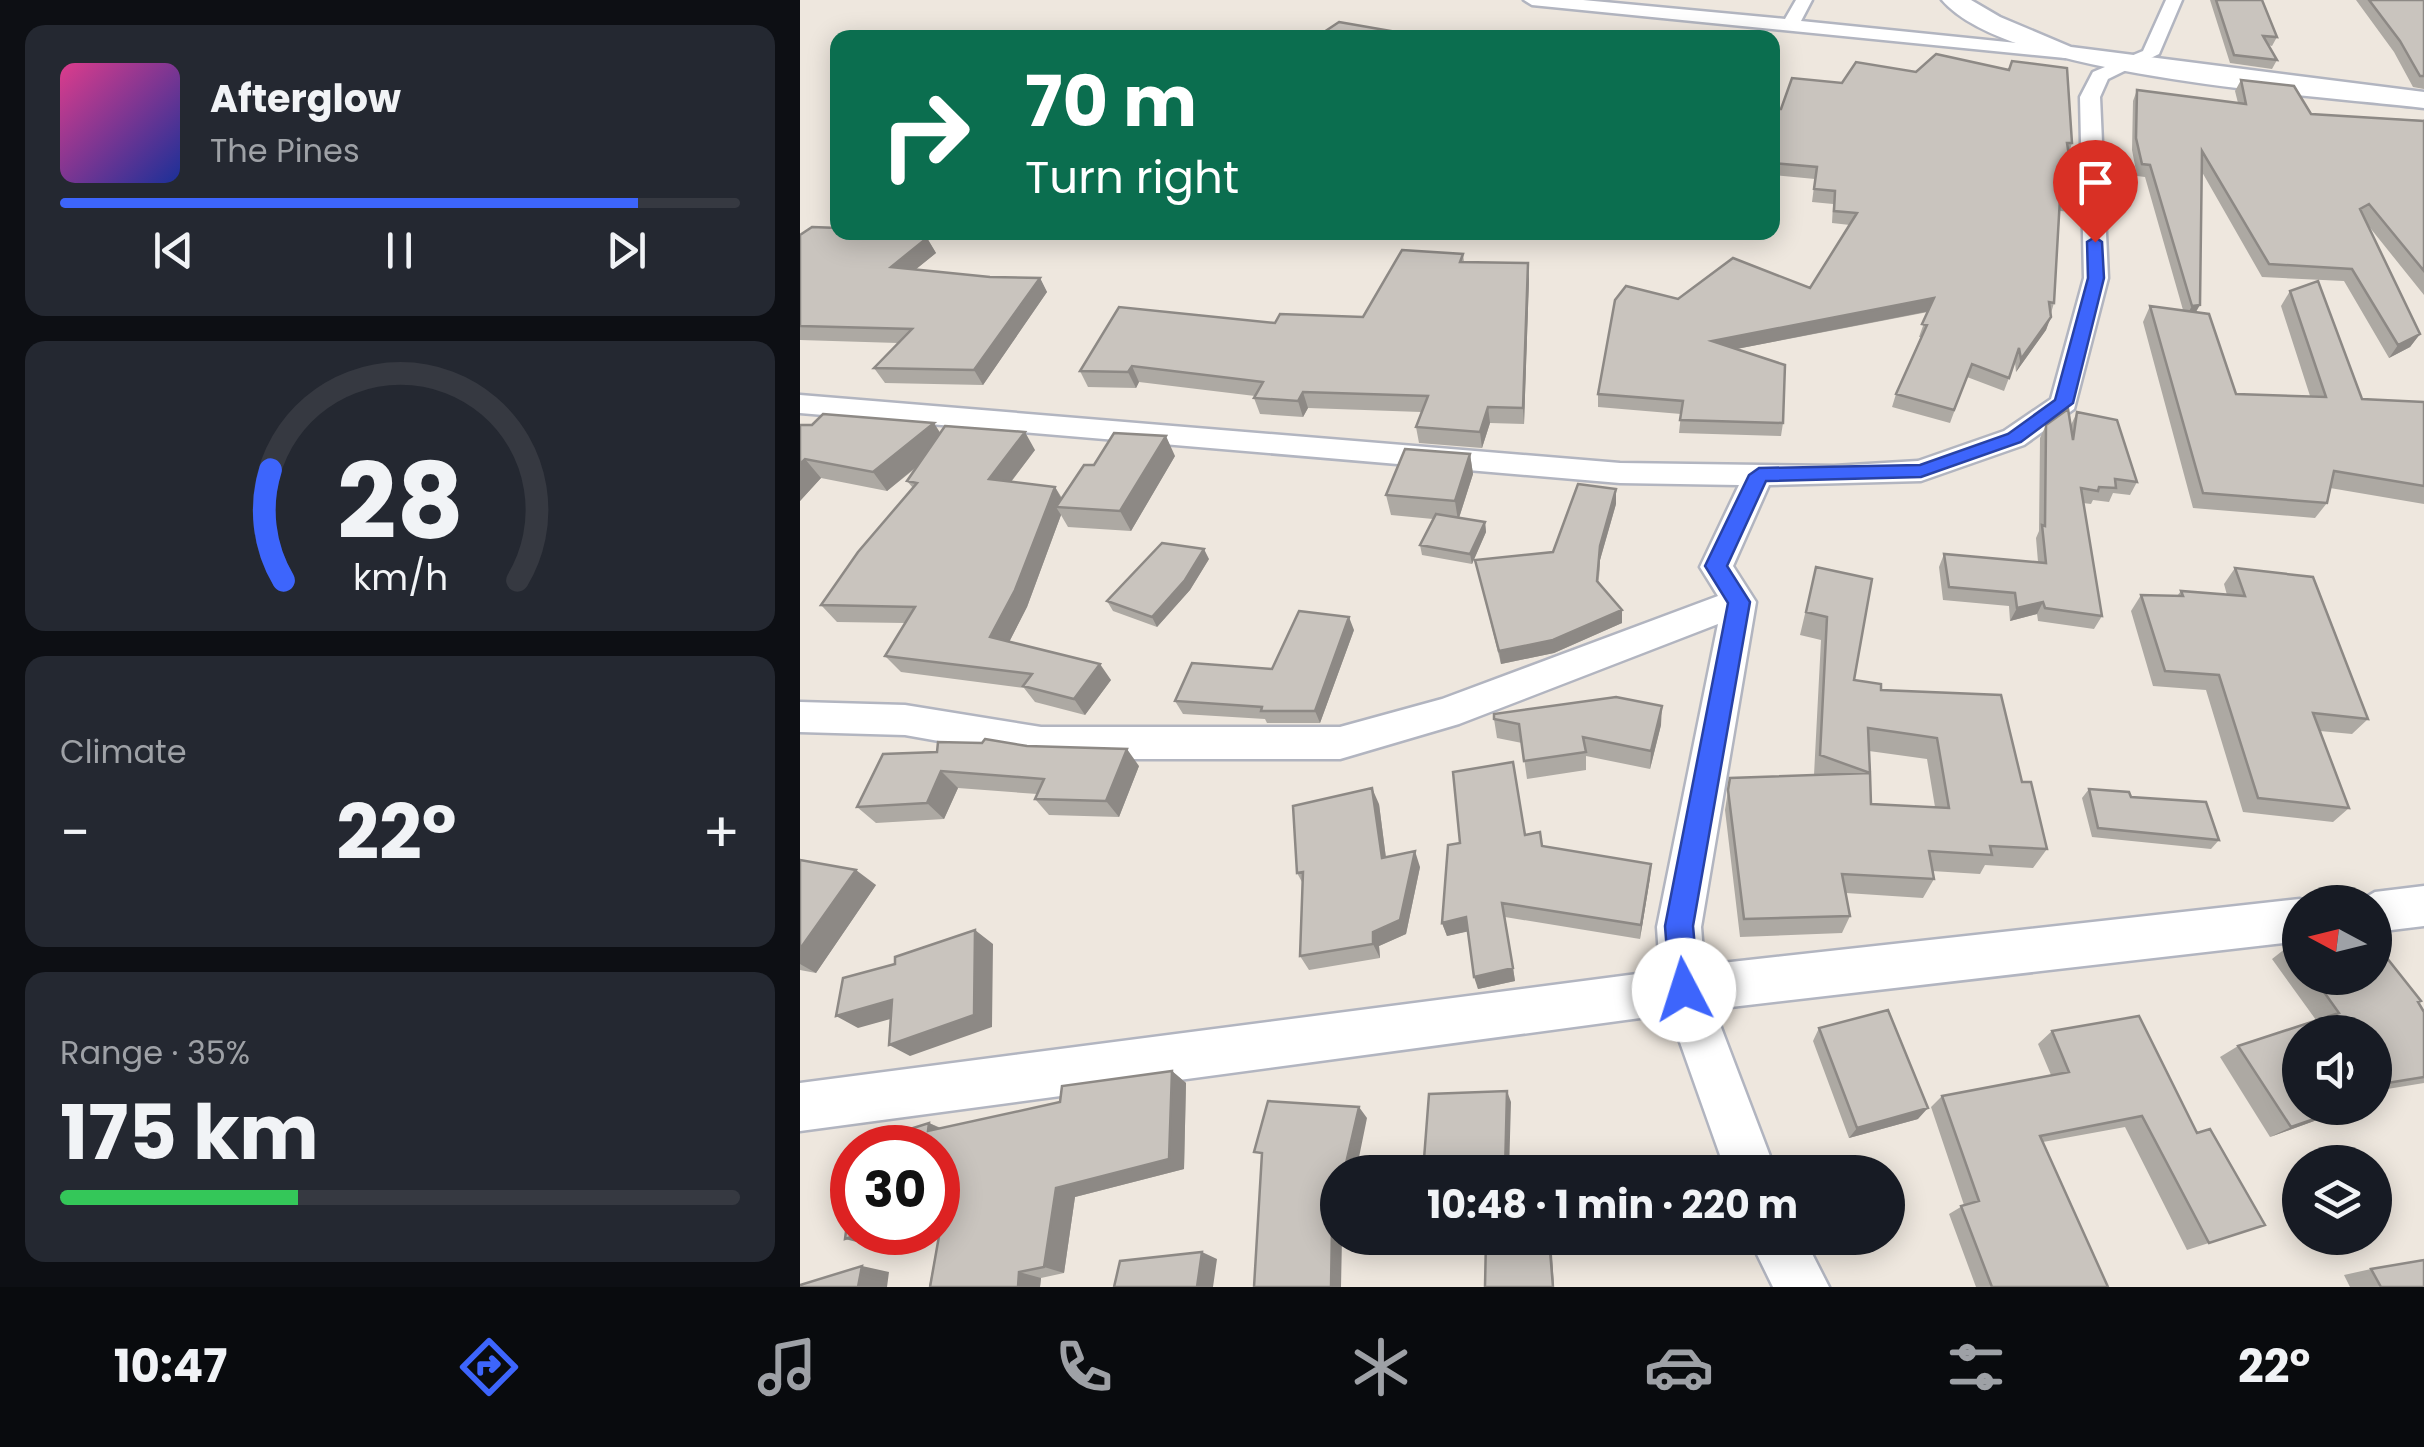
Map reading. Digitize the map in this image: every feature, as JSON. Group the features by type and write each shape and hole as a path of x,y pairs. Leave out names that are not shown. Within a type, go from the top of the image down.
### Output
{"street":[{"path":"1532,0 2065,53 2124,64 2424,100"},
{"path":"1790,25 1804,0"},
{"path":"1954,0 1991,22 2065,53"},
{"path":"800,404 1620,473 1921,471 2014,438 2064,403 2096,278 2090,97 2100,76 2150,54 2174,0"},
{"path":"1745,1155 1684,990 1679,926 1740,602 1716,566 1759,475"},
{"path":"800,716 905,720 1041,744 1340,743 1446,713 1740,602"},
{"path":"2392,910 2424,906"},
{"path":"800,1107 1684,990 2282,922"},
{"path":"1784,1255 1802,1287"}],"building":[{"path":"2216,0 2262,0 2277,37 2263,36 2277,60 2234,55"},
{"path":"2369,0 2424,0 2424,76 2420,76"},
{"path":"1339,22 1385,30 1327,30"},
{"path":"1936,54 2009,70 2012,61 2067,68 2072,143 2067,143 2076,200 2060,198 2054,303 2049,302 2051,317 2021,359 2019,348 2009,378 1972,364 1954,410 1896,394 1927,325 1922,324 1934,298 1712,341 1785,365 1783,423 1680,420 1683,401 1598,394 1615,300 1626,286 1678,299 1733,258 1810,288 1857,213 1834,211 1835,191 1814,189 1817,167 1780,164 1780,109 1792,78 1842,83 1856,62 1916,72"},
{"path":"2241,80 2294,86 2311,114 2424,121 2424,271 2369,204 2360,209 2420,334 2398,345 2352,269 2269,264 2202,151 2200,305 2192,306 2150,165 2142,164 2136,138 2137,90 2246,104"},
{"path":"812,227 830,228 830,240 925,240 891,267 1040,278 974,370 874,368 912,329 800,326 800,235"},
{"path":"1402,250 1463,254 1460,262 1528,263 1523,408 1488,407 1480,432 1416,427 1428,396 1303,392 1298,401 1254,398 1263,382 1132,366 1128,372 1080,371 1119,307 1275,323 1280,314 1363,317"},
{"path":"2318,281 2362,399 2424,402 2424,486 2334,471 2327,503 2203,493 2150,306 2209,314 2236,394 2326,397 2290,291"},
{"path":"2068,409 2073,440 2077,412 2117,420 2137,482 2115,479 2116,488 2081,488 2102,616 2045,608 2043,602 2017,608 2015,593 1949,587 1944,554 2046,563 2042,525 2045,526 2046,425"},
{"path":"823,414 934,423 873,472 805,459 800,464 800,425 812,425"},
{"path":"945,426 1025,432 989,479 1055,487 1015,590 990,637 1100,664 1074,699 1023,686 1032,674 885,656 915,607 821,605 858,552 917,483 907,481"},
{"path":"1114,433 1166,436 1120,511 1056,507 1084,465 1094,465"},
{"path":"1405,449 1470,454 1455,501 1386,495"},
{"path":"1578,484 1616,489 1600,546 1597,581 1622,610 1553,640 1499,651 1475,560 1553,552"},
{"path":"1436,514 1485,522 1470,554 1420,545"},
{"path":"1162,543 1204,549 1185,580 1152,617 1107,601"},
{"path":"1816,567 1872,579 1854,680 1881,684 1881,690 2001,695 2022,782 2031,782 2047,849 1990,846 1992,855 1929,851 1934,879 1842,874 1850,916 1744,919 1728,790 1730,778 1870,773 1820,755 1827,617 1806,612","holes":["1868,728 1937,738 1949,808 1871,804"]},
{"path":"2235,568 2313,577 2368,719 2313,713 2349,808 2258,798 2219,675 2165,671 2141,595 2183,596 2181,591 2245,596"},
{"path":"1299,611 1349,617 1315,711 1261,711 1262,707 1175,701 1192,663 1272,669"},
{"path":"1616,697 1662,706 1651,751 1583,737 1586,752 1524,761 1519,724 1494,719 1494,714"},
{"path":"985,739 1027,746 1127,749 1106,801 1035,799 1044,779 941,771 927,803 857,807 883,754 937,752 938,742 982,743"},
{"path":"1513,762 1525,835 1540,832 1542,846 1651,864 1641,925 1502,903 1513,968 1474,977 1466,917 1442,923 1448,845 1460,843 1453,772"},
{"path":"1372,788 1382,858 1415,851 1400,920 1373,932 1373,944 1300,956 1303,872 1297,873 1293,806"},
{"path":"2089,789 2129,792 2131,797 2206,802 2219,840 2098,828"},
{"path":"800,860 856,870 800,949"},
{"path":"975,930 974,1015 889,1045 892,1000 836,1016 843,978 895,964 895,957"},
{"path":"2392,964 2421,1001 2418,1002 2424,1012 2424,1077 2392,1082 2392,1015 2333,1015 2339,1013 2326,995 2392,995"},
{"path":"1888,1010 1928,1108 1857,1128 1819,1028"},
{"path":"2139,1016 2197,1133 2210,1129 2265,1225 2209,1243 2142,1116 2040,1136 2108,1287 1992,1287 1961,1206 1979,1201 1942,1096 2069,1072 2052,1031"},
{"path":"2282,1032 2282,1113 2238,1046"},
{"path":"1172,1071 1169,1159 1056,1188 1044,1267 1019,1272 1018,1287 930,1287 936,1255 960,1255 960,1125 955,1125 1060,1102 1062,1086"},
{"path":"1507,1091 1505,1155 1424,1155 1429,1094"},
{"path":"1268,1101 1359,1107 1348,1155 1320,1155 1320,1255 1332,1255 1331,1287 1254,1287 1262,1153 1254,1152"},
{"path":"1202,1252 1197,1287 1114,1287 1120,1261"},
{"path":"1486,1255 1550,1255 1553,1287 1485,1287"},
{"path":"2424,1260 2424,1287 2381,1287 2371,1269"},
{"path":"862,1266 858,1287 800,1287 800,1285"}],"route":[{"path":"1684,990 1679,926 1740,602 1716,566 1759,475 1921,471 2014,438 2064,403 2096,278 2095,242"}]}
